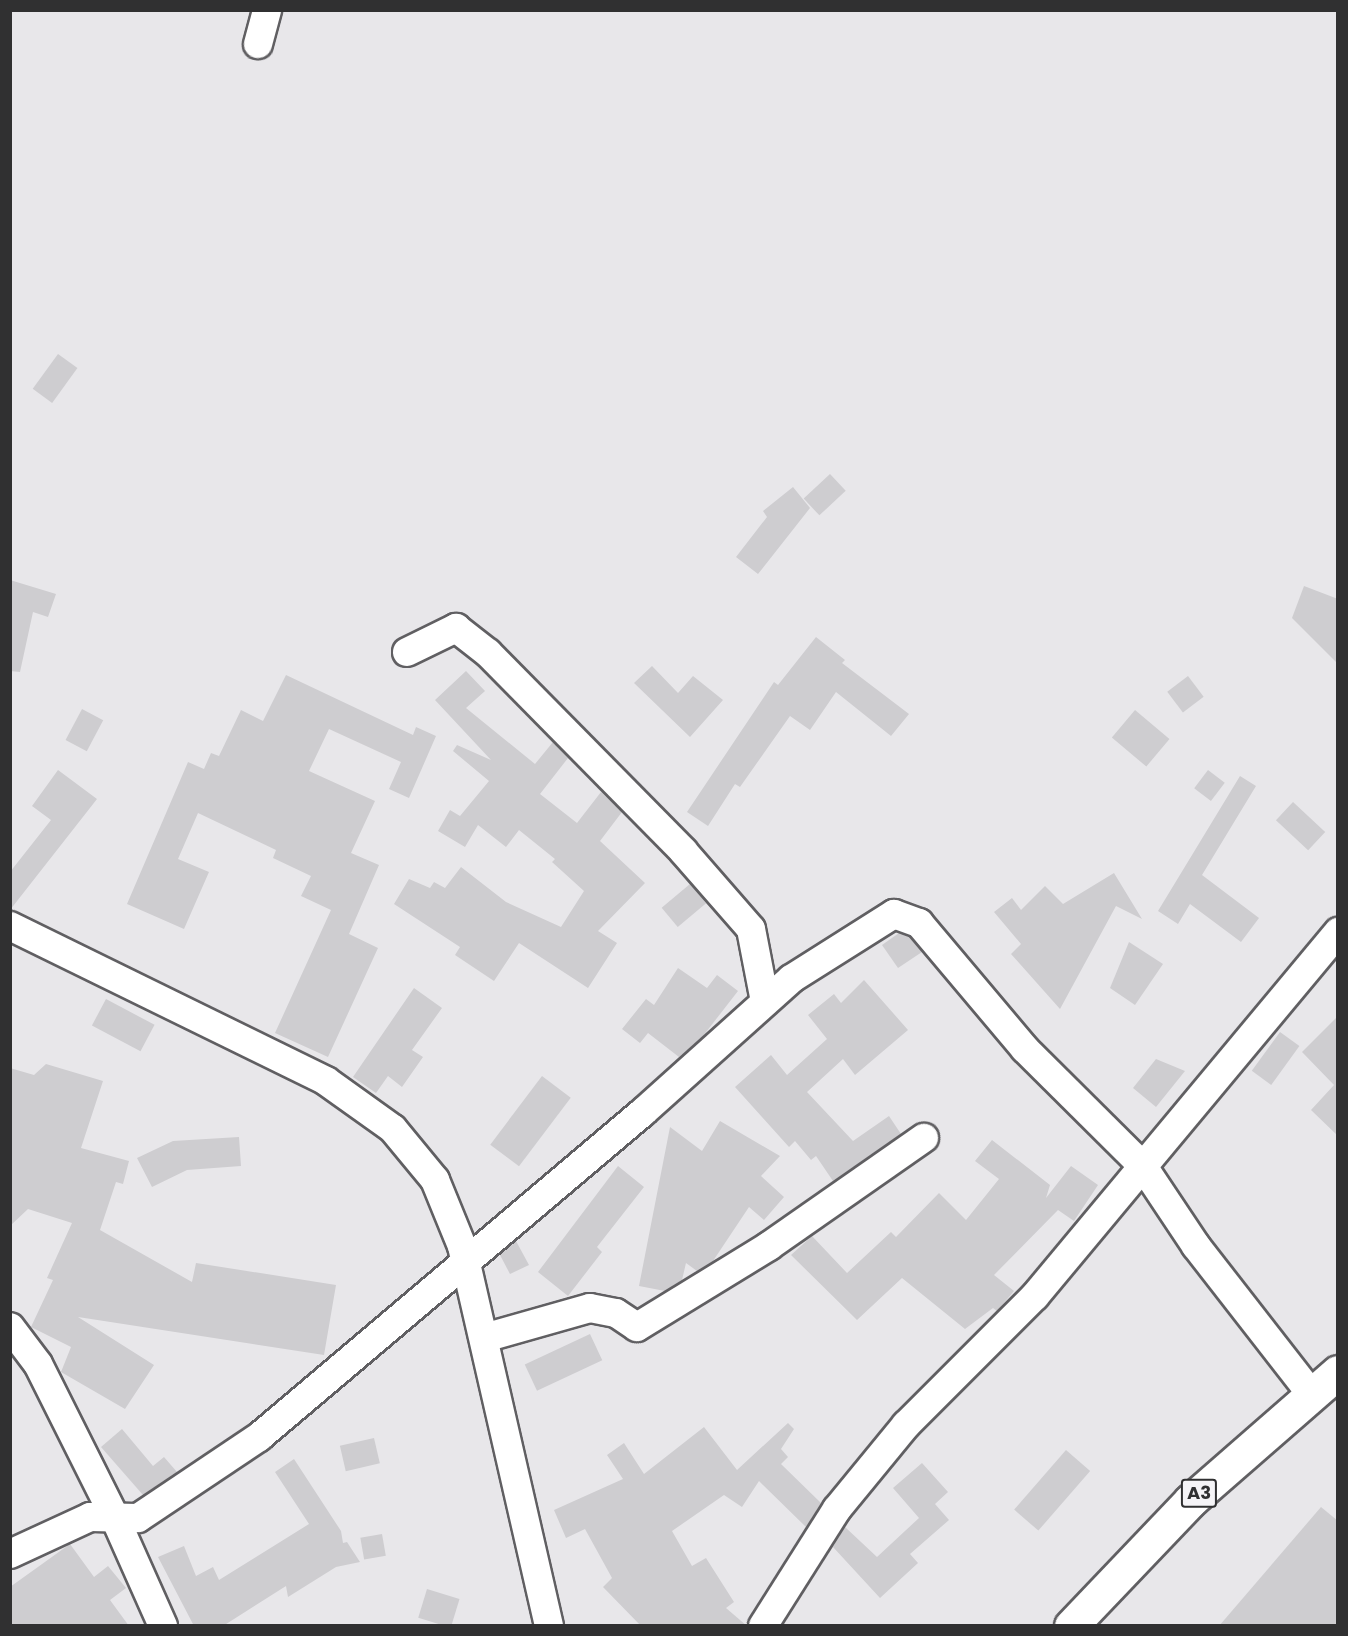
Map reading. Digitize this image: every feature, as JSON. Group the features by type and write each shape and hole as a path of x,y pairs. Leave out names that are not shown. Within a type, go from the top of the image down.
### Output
{"highway":[{"name":"A3","path":"1071,1626 1190,1502 1338,1372"}],"street":[{"path":"258,44 267,10"},
{"path":"407,652 456,628 488,653 682,851 751,929 765,1002"},
{"path":"10,1554 90,1517 138,1518 259,1437 791,979 894,914 919,923 1025,1049 1142,1165 1196,1246 1312,1395"},
{"path":"10,926 326,1081 393,1129 435,1180 466,1261 549,1626"},
{"path":"762,1626 837,1509 906,1425 1035,1296 1338,932"},
{"path":"484,1338 590,1308 616,1313 637,1327 769,1246 924,1138"},
{"path":"10,1327 38,1364 115,1518 164,1626"}],"building":[{"path":"58,354 77,368 52,403 33,389"},
{"path":"830,474 846,491 819,515 804,499"},
{"path":"793,487 810,508 758,574 736,557 767,517 763,511"},
{"path":"10,580 56,594 48,617 33,612 20,672 10,671"},
{"path":"1304,586 1338,599 1338,664 1292,618"},
{"path":"816,637 845,660 842,663 909,714 891,736 836,692 810,730 790,716 740,787 735,784 708,826 687,812 774,682 778,685"},
{"path":"652,666 678,693 693,676 723,700 690,737 634,683"},
{"path":"466,671 485,691 466,708 535,764 553,742 568,758 540,794 577,823 601,792 622,812 600,841 645,883 598,931 617,943 588,988 519,943 494,981 455,955 460,947 394,904 409,879 430,888 434,882 445,888 461,867 506,902 561,927 584,891 552,862 555,859 519,830 506,847 478,825 465,847 438,831 450,810 460,816 489,781 453,751 457,745 491,760 435,700"},
{"path":"286,675 413,735 416,727 436,736 409,798 389,789 401,762 329,729 309,771 375,801 351,853 379,865 349,934 378,948 328,1057 275,1033 331,910 301,896 311,876 273,858 276,850 198,813 178,859 209,872 184,929 127,904 188,762 204,769 211,753 219,756 241,710 263,721"},
{"path":"1188,676 1204,697 1183,712 1167,692"},
{"path":"82,709 103,720 87,751 66,740"},
{"path":"1135,710 1169,739 1146,767 1112,738"},
{"path":"58,770 97,799 10,910 10,872 51,820 32,806"},
{"path":"1208,770 1225,783 1211,801 1194,788"},
{"path":"1240,776 1256,786 1202,875 1259,918 1241,942 1190,904 1178,924 1158,911"},
{"path":"1293,802 1325,832 1308,850 1276,820"},
{"path":"1114,873 1142,919 1116,906 1060,1009 1011,954 1021,944 994,912 1012,898 1021,910 1045,886 1063,904"},
{"path":"690,884 706,903 678,927 662,908"},
{"path":"899,933 909,937 922,952 898,968 882,945"},
{"path":"1129,942 1163,964 1135,1005 1110,988"},
{"path":"678,968 707,988 717,975 738,991 703,1036 679,1057 648,1033 640,1043 622,1029 646,999 654,1005"},
{"path":"864,980 908,1030 855,1075 843,1059 807,1092 853,1141 889,1116 901,1134 833,1181 816,1156 811,1160 795,1141 789,1147 735,1087 771,1055 787,1075 827,1039 808,1015 834,994 841,1003"},
{"path":"414,988 442,1008 412,1050 423,1057 402,1087 388,1076 376,1093 353,1077"},
{"path":"106,999 155,1025 140,1051 92,1025"},
{"path":"1338,1016 1338,1136 1311,1110 1334,1085 1302,1052"},
{"path":"1280,1032 1299,1046 1271,1085 1252,1071"},
{"path":"1156,1059 1185,1071 1156,1107 1133,1088"},
{"path":"46,1064 103,1081 81,1148 129,1161 123,1184 116,1182 100,1230 192,1282 196,1263 336,1285 324,1355 78,1317 154,1365 125,1409 61,1372 71,1347 31,1327 53,1280 47,1278 72,1223 28,1209 10,1226 10,1068 34,1075"},
{"path":"542,1076 571,1098 519,1166 490,1145"},
{"path":"720,1121 780,1156 761,1176 784,1197 764,1220 749,1207 713,1261 697,1271 686,1263 682,1280 665,1291 639,1286 670,1127 702,1151"},
{"path":"239,1137 241,1166 187,1170 152,1187 137,1158 173,1141"},
{"path":"992,1140 1050,1185 1046,1198 1071,1166 1098,1185 1074,1221 1058,1210 994,1275 1014,1291 997,1311 993,1308 965,1329 902,1278 857,1320 791,1255 812,1236 847,1273 891,1232 896,1237 939,1193 966,1220 999,1179 975,1161"},
{"path":"618,1166 644,1187 597,1247 602,1252 568,1296 538,1272"},
{"path":"516,1241 529,1265 510,1274 500,1255"},
{"path":"590,1334 602,1360 537,1391 525,1364"},
{"path":"788,1423 794,1429 781,1449 788,1457 781,1464 821,1503 806,1527 759,1481 742,1507 724,1495 672,1531 692,1566 706,1558 734,1602 726,1608 747,1626 641,1626 603,1587 612,1578 585,1529 566,1538 554,1510 623,1479 607,1455 624,1443 644,1474 704,1427 737,1470"},
{"path":"122,1429 153,1466 164,1457 177,1472 143,1495 101,1447"},
{"path":"374,1438 380,1463 346,1471 340,1446"},
{"path":"1066,1450 1090,1471 1038,1531 1014,1510"},
{"path":"294,1459 341,1531 343,1543 347,1542 360,1562 336,1567 288,1597 286,1586 223,1626 194,1626 158,1557 184,1546 196,1576 213,1567 219,1580 309,1524 275,1472"},
{"path":"922,1463 948,1492 935,1504 949,1520 910,1554 918,1563 880,1598 833,1547 845,1527 877,1557 919,1518 893,1488"},
{"path":"1321,1507 1338,1521 1338,1626 1219,1626"},
{"path":"382,1534 386,1556 364,1559 360,1538"},
{"path":"70,1544 94,1577 108,1566 126,1588 110,1600 129,1626 10,1626 10,1587"},
{"path":"427,1589 460,1599 451,1626 418,1618"}]}
